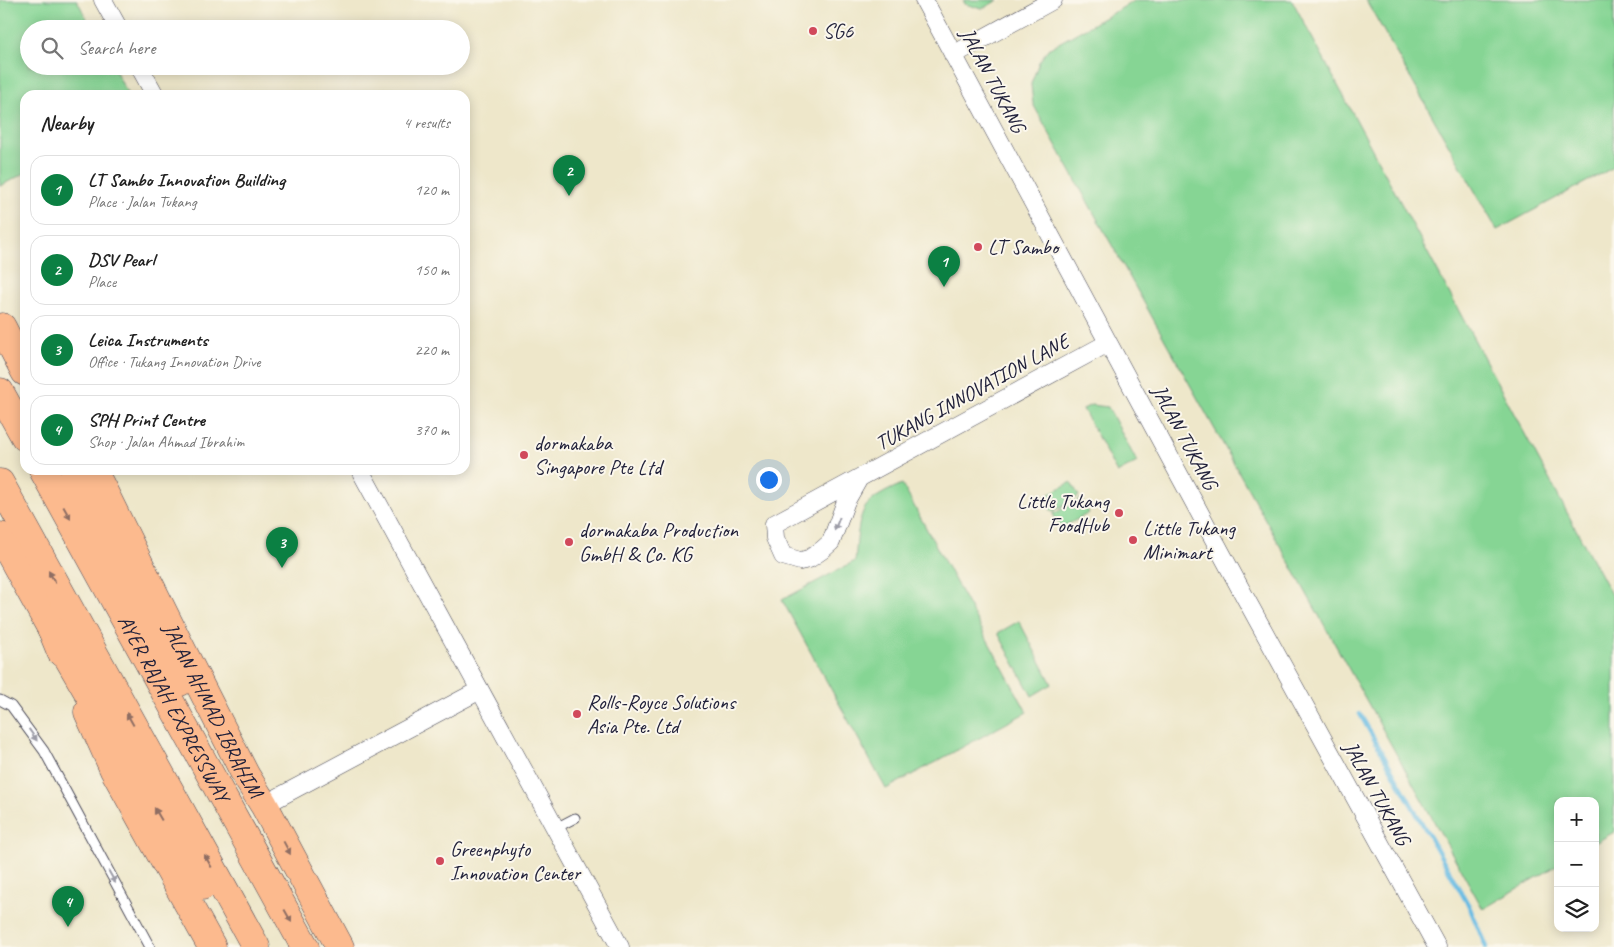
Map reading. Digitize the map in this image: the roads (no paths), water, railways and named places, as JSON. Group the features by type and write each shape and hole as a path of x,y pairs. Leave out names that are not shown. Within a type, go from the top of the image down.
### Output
{"main road":[{"path":"1,325 20,355"},
{"path":"1,325 20,362"},
{"path":"0,392 20,428"},
{"name":"AYER RAJAH EXPRESSWAY","path":"46,475 305,947"},
{"path":"76,475 196,714 271,884"},
{"name":"JALAN AHMAD IBRAHIM","path":"95,475 237,758 340,947"},
{"name":"AYER RAJAH EXPRESSWAY","path":"0,482 252,941"},
{"path":"0,536 52,630 170,834 207,894 226,922 252,941"},
{"path":"52,630 114,770 212,947"}],"street":[{"path":"103,0 114,20"},
{"name":"JALAN TUKANG","path":"924,0 1345,782 1436,947"},
{"path":"953,54 1053,0"},
{"path":"144,75 152,90"},
{"name":"TUKANG INNOVATION LANE","path":"858,480 846,501 830,542 808,559 800,560 783,556 775,538 774,524 1108,343"},
{"path":"363,475 620,947"},
{"path":"264,805 480,690"}],"lane":[{"path":"0,700 10,706 44,751 150,947"},
{"path":"556,828 575,818"}],"waterway":[{"path":"1360,714 1469,906 1486,947"}],"place":[{"name":"SG6","path":"813,31"},
{"name":"DSV Pearl","path":"569,196"},
{"name":"LT Sambo","path":"978,247"},
{"name":"LT Sambo Innovation Building","path":"944,287"},
{"name":"dormakaba Singapore Pte Ltd","path":"524,455"},
{"name":"Little Tukang FoodHub","path":"1119,513"},
{"name":"Little Tukang Minimart","path":"1133,540"},
{"name":"dormakaba Production GmbH & Co. KG","path":"569,542"},
{"name":"Leica Instruments","path":"282,568"},
{"name":"Rolls-Royce Solutions Asia Pte. Ltd","path":"577,714"},
{"name":"Greenphyto Innovation Center","path":"440,861"},
{"name":"SPH Print Centre","path":"68,927"}]}
